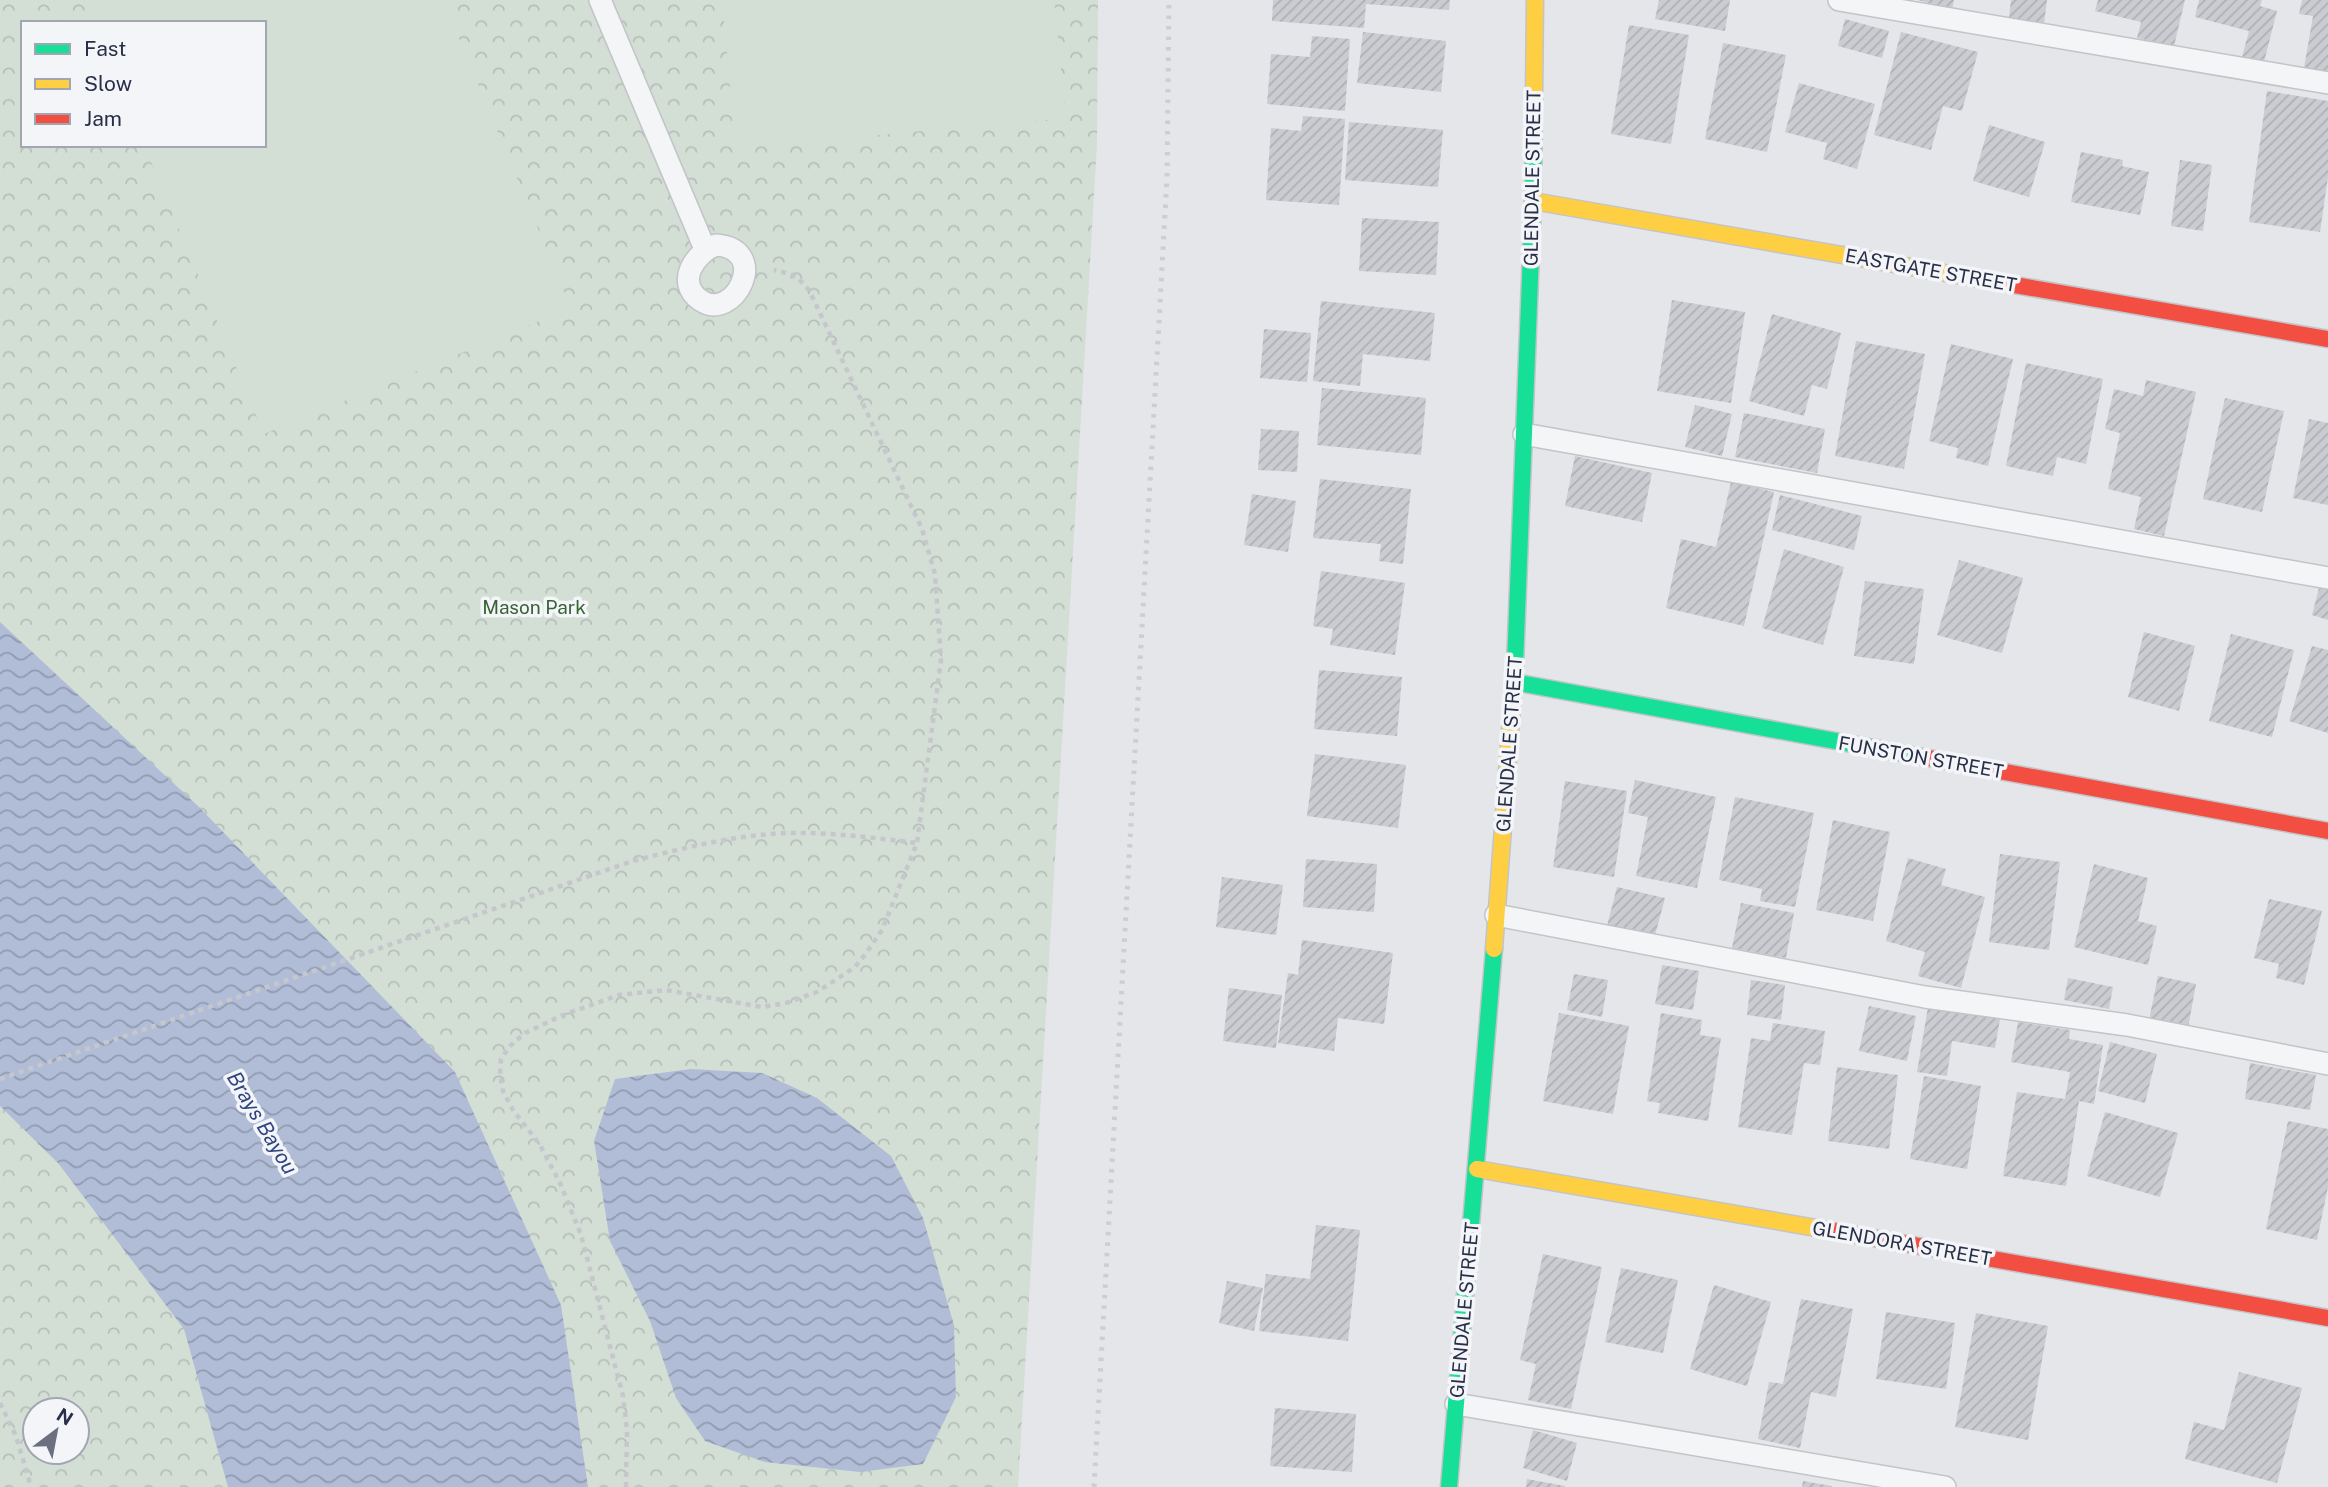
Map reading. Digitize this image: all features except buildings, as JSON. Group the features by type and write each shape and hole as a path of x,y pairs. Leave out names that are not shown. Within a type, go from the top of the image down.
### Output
{"street":[{"name":"GLENDALE STREET","path":"1449,1487 1477,1169 1514,682 1533,201 1535,0"},
{"name":"EASTGATE STREET","path":"1533,201 2328,339"},
{"name":"FUNSTON STREET","path":"1514,682 2328,831"},
{"name":"GLENDORA STREET","path":"1477,1169 2328,1318"}],"lane":[{"path":"600,0 705,249"},
{"path":"1839,0 2328,83"},
{"path":"716,245 737,251 743,260 745,272 737,293 727,301 706,303 697,298 691,290 689,279 696,257 705,249 716,245"},
{"path":"1524,434 2328,578"},
{"path":"1496,915 1926,997 2127,1025 2328,1064"},
{"path":"1456,1404 1945,1487"}],"path":[{"path":"626,1487 627,1430 623,1396 581,1235 561,1185 540,1144 513,1110 503,1091 501,1059 510,1046 525,1033 563,1015 619,995 666,990 762,1007 786,1003 817,992 855,967 882,930 917,843 941,660 935,573 922,529 803,282 788,273 767,268 745,272"},
{"path":"0,1079 579,879 691,846 787,833 856,836 917,843"},
{"path":"0,1402 16,1436 31,1487"}],"green space":[{"name":"Mason Park","path":"0,0 1098,0 1097,144 1018,1487 0,1487"},
{"path":"84,0 443,0 571,308 264,434 145,147 266,147 266,21 92,21"},
{"path":"722,0 1054,0 1066,118 736,148"}],"water":[{"name":"Brays Bayou","path":"0,622 199,807 455,1072 561,1305 588,1487 228,1487 184,1329 58,1163 0,1106"},
{"path":"691,1069 762,1073 817,1098 891,1156 923,1218 954,1325 956,1397 923,1464 860,1472 765,1462 705,1441 676,1398 650,1321 610,1241 594,1141 615,1079"}],"railway":[{"path":"1094,1487 1167,178 1169,0"}],"traffic: fast":[{"path":"1515,665 1533,201 1534,98"},
{"path":"1514,682 1923,757"},
{"path":"1449,1487 1494,949"}],"traffic: slow":[{"path":"1534,98 1535,0"},
{"path":"1533,201 1974,278"},
{"path":"1494,949 1515,665"},
{"path":"1477,1169 1822,1229"}],"traffic: jam":[{"path":"1974,278 2328,339"},
{"path":"1923,757 2328,831"},
{"path":"1822,1229 2328,1318"}]}
